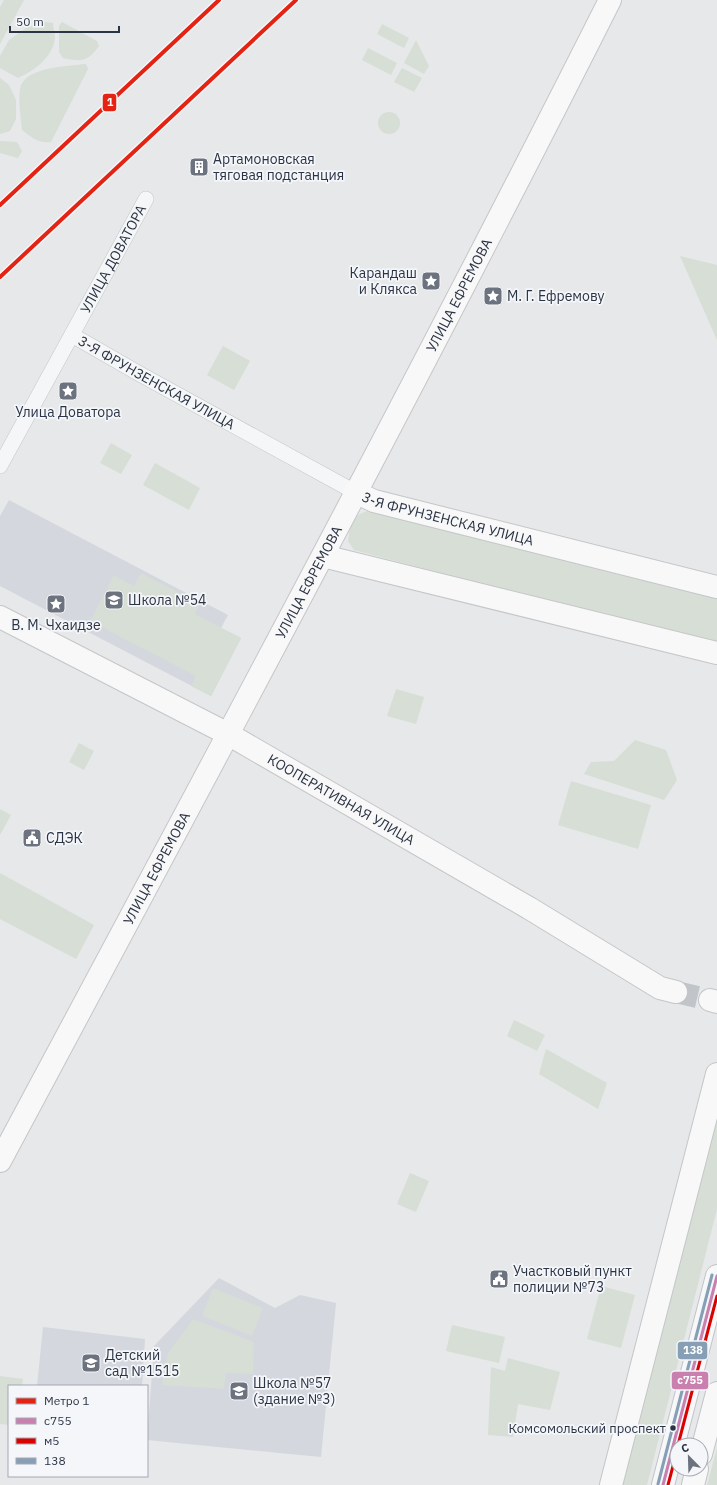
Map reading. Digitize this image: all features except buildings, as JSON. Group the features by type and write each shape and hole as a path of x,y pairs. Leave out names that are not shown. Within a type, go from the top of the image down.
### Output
{"street":[{"name":"УЛИЦА ЕФРЕМОВА","path":"0,1162 323,556 355,492 437,338 610,0"},
{"name":"УЛИЦА ДОВАТОРА","path":"0,466 146,199"},
{"name":"3-Я ФРУНЗЕНСКАЯ УЛИЦА","path":"72,335 138,373 374,501 717,587"},
{"path":"323,556 717,653"},
{"name":"КООПЕРАТИВНАЯ УЛИЦА","path":"0,617 228,734 529,908 660,988 676,992"},
{"path":"611,1485 717,1074"},
{"path":"663,1485 717,1276"},
{"path":"705,1437 717,1393"}],"shaded area":[{"path":"4,0 24,0 0,44 0,7"},
{"path":"45,22 53,23 55,38 51,51 47,57 36,67 18,78 0,68 0,56 9,40 26,28"},
{"path":"62,22 97,41 99,46 84,60 63,58 59,52 59,26"},
{"path":"382,24 409,38 404,48 377,34"},
{"path":"416,40 429,66 424,74 404,63"},
{"path":"368,48 397,63 391,75 362,60"},
{"path":"86,64 88,69 51,142 39,141 22,130 19,98 20,89 23,82 29,76 48,69"},
{"path":"402,68 422,78 414,92 394,82"},
{"path":"0,78 9,85 16,100 16,119 10,131 0,134"},
{"path":"389,112 397,115 400,123 397,131 389,134 381,131 378,123 381,115"},
{"path":"0,141 17,142 22,151 18,158 0,153"},
{"path":"680,256 717,265 717,340"},
{"path":"223,346 250,361 234,390 207,375"},
{"path":"111,443 132,455 121,474 100,463"},
{"path":"155,463 200,488 189,510 143,485"},
{"name":"Школа №54","path":"9,500 228,615 221,628 241,638 211,696 0,586 0,516"},
{"path":"375,509 717,598 717,642 519,594 354,550 348,541 350,528 354,519 362,513"},
{"path":"141,573 200,604 195,614 241,638 211,696 191,686 196,676 90,621 114,575 134,586"},
{"path":"396,689 424,697 416,724 387,716"},
{"path":"635,740 666,750 677,780 664,800 584,774 591,762 614,761"},
{"path":"79,743 94,751 84,770 69,762"},
{"path":"571,781 651,805 638,849 558,825"},
{"path":"0,809 11,815 0,835"},
{"path":"0,873 94,925 76,959 0,919"},
{"path":"514,1020 545,1035 537,1051 507,1036"},
{"path":"546,1049 607,1083 598,1109 539,1074"},
{"path":"717,1110 717,1209 647,1485 619,1485"},
{"path":"410,1173 429,1181 416,1212 397,1204"},
{"name":"Школа №57 (здание №3)","path":"219,1278 275,1308 300,1295 336,1303 321,1457 148,1440 154,1346"},
{"path":"601,1286 635,1295 621,1348 587,1339"},
{"path":"213,1288 263,1308 252,1336 202,1316"},
{"path":"193,1319 254,1342 253,1374 226,1373 224,1389 162,1385 168,1353"},
{"path":"452,1325 505,1337 499,1363 446,1351"},
{"name":"Детский сад №1515","path":"43,1327 145,1339 142,1385 37,1385"},
{"path":"508,1358 560,1372 550,1410 518,1404 513,1437 488,1435 491,1367 505,1371"},
{"path":"0,1376 23,1379 22,1385 8,1385 8,1425 0,1424"},
{"path":"717,1448 717,1485 707,1485"}],"tunnel":[{"path":"676,992 710,1000"}],"metro line":[{"name":"1","path":"0,205 219,0"},
{"name":"1","path":"0,277 296,0"}],"transit line":[{"name":"138","path":"658,1484 712,1275"},
{"name":"с755","path":"663,1485 717,1276"},
{"name":"м5","path":"680,1437 717,1296"},
{"name":"м5","path":"668,1485 670,1477"}],"place":[{"name":"Артамоновская тяговая подстанция","path":"199,167"},
{"name":"Карандаш и Клякса","path":"431,281"},
{"name":"М. Г. Ефремову","path":"493,296"},
{"name":"Улица Доватора","path":"68,391"},
{"name":"Школа №54","path":"114,600"},
{"name":"В. М. Чхаидзе","path":"56,604"},
{"name":"СДЭК","path":"32,838"},
{"name":"Участковый пункт полиции №73","path":"499,1279"},
{"name":"Детский сад №1515","path":"91,1363"},
{"name":"Школа №57 (здание №3)","path":"239,1391"},
{"name":"Комсомольский проспект","path":"673,1428"}]}
